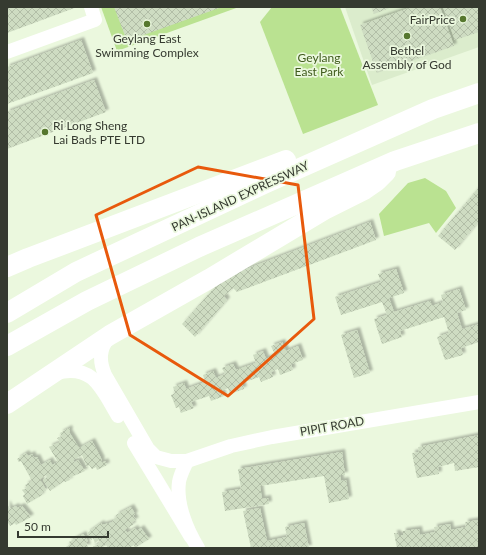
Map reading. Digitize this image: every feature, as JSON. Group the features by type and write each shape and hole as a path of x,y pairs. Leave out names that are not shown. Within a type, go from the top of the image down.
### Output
{"highway":[{"name":"PAN-ISLAND EXPRESSWAY","path":"7,313 76,272 264,184 433,109 479,93"},
{"path":"7,267 343,139 433,109"},
{"path":"7,346 87,301 199,247 395,161 479,133"},
{"path":"7,404 110,336 326,209 364,190 377,181 395,161"}],"street":[{"path":"7,52 93,13"},
{"path":"110,336 101,350 101,365 140,437 148,449 156,457 171,461 187,461 179,481 178,492 183,515 195,542"},
{"path":"50,375 74,370 91,375 116,412 195,542"},
{"name":"PIPIT ROAD","path":"187,461 231,446 272,436 479,402"}],"highlighted area":[{"path":"198,167 298,185 314,319 228,396 130,335 96,215"}],"shaded area":[{"path":"345,7 479,7 479,47 372,85"}],"green space":[{"name":"Geylang East Swimming Complex","path":"101,7 239,7 117,51"},
{"name":"Geylang East Park","path":"272,7 340,7 378,105 303,134 260,22"},
{"path":"425,178 446,191 456,208 436,233 429,223 384,236 379,214 408,183"}],"building":[{"path":"7,7 77,7 7,33"},
{"name":"Geylang East Swimming Complex","path":"114,7 222,7 127,41"},
{"path":"371,7 392,7 374,14"},
{"name":"Bethel Assembly of God","path":"412,7 440,7 454,46 377,73 360,25"},
{"name":"FairPrice","path":"443,7 479,7 479,32 455,40"},
{"path":"81,40 93,73 7,104 7,67"},
{"path":"94,80 106,112 7,149 7,112"},
{"path":"479,187 479,221 455,250 438,236"},
{"path":"370,222 376,240 237,292 233,288 224,296 227,300 195,337 182,324 223,278"},
{"path":"396,269 404,293 389,298 394,312 430,301 432,306 443,302 441,295 459,289 466,310 457,313 462,329 479,324 479,342 461,348 463,355 445,360 437,337 449,333 444,317 400,331 402,337 382,344 374,319 387,315 382,302 341,315 335,297 381,282 378,274"},
{"path":"357,330 370,373 354,378 341,335"},
{"path":"282,342 286,351 298,346 303,360 291,364 293,370 280,375 278,369 271,372 273,377 261,382 259,377 242,383 244,389 230,394 228,388 221,391 224,396 211,401 209,396 191,402 194,408 181,413 179,407 176,408 171,395 175,393 173,387 184,383 186,389 205,382 203,375 213,371 216,378 225,374 222,368 233,364 236,370 256,363 253,355 263,351 266,359 275,355 271,346"},
{"path":"69,428 69,432 79,448 92,441 102,460 102,463 105,461 107,465 97,470 96,467 92,469 89,465 87,467 82,455 73,460 75,462 78,460 85,471 69,478 70,480 64,481 50,491 43,480 47,477 46,475 40,479 46,490 41,493 42,495 27,504 23,496 25,494 22,490 27,488 25,485 32,481 21,461 19,462 17,459 26,453 28,456 32,454 34,458 37,457 41,465 50,460 52,465 58,462 49,447 60,442 57,438 62,436 60,433"},
{"path":"479,435 479,467 455,471 454,463 438,467 439,474 417,478 412,453 419,452 418,447"},
{"path":"342,452 345,475 340,475 341,481 346,480 349,499 329,503 324,476 260,486 262,499 268,498 269,504 225,511 222,492 241,489 238,469"},
{"path":"7,503 10,509 16,506 17,508 22,506 31,517 16,525 15,523 10,526 7,521"},
{"path":"131,507 135,514 133,516 136,520 132,522 133,525 125,529 127,533 135,528 137,531 141,528 149,539 135,548 134,545 129,548 108,548 106,545 101,548 91,548 100,543 99,540 95,543 93,538 91,540 87,533 101,523 102,525 113,522 112,520 117,517 116,515"},
{"path":"260,508 267,541 287,537 285,527 304,523 309,548 251,548 243,511"},
{"path":"479,520 479,548 397,548 394,533 403,535 403,531 419,529 420,535 435,532 434,527 450,524 451,530 466,527 465,522"},
{"path":"83,534 88,541 86,542 88,547 65,548 70,544 69,542"}],"place":[{"name":"FairPrice","path":"463,19"},
{"name":"Geylang East Swimming Complex","path":"147,24"},
{"name":"Bethel Assembly of God","path":"407,36"},
{"name":"Ri Long Sheng Lai Bads PTE LTD","path":"45,132"}]}
